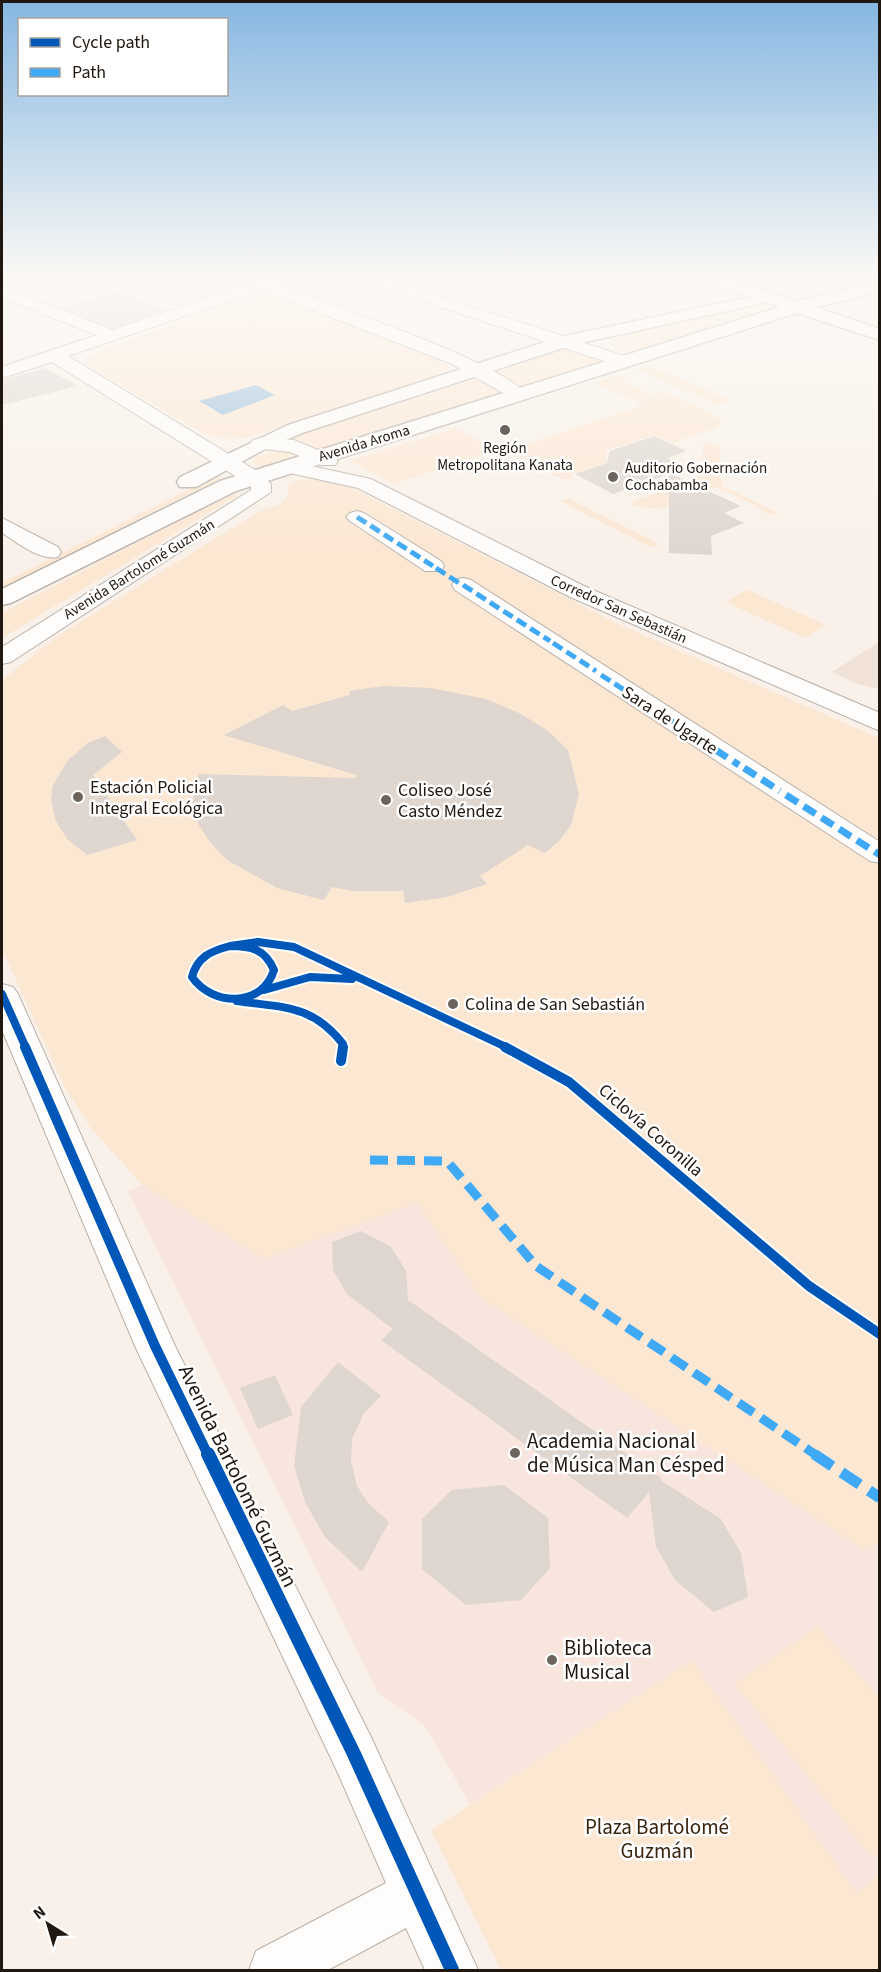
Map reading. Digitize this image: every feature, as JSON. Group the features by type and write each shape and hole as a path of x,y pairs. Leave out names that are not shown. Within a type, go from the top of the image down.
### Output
{"main road":[{"name":"Avenida Aroma","path":"2,576 260,444 295,429 479,370"},
{"name":"Avenida Aroma","path":"2,598 181,507 253,477 599,370"}],"street":[{"path":"78,370 253,477"},
{"path":"476,371 505,385 517,395"},
{"name":"Corredor San Sebastián","path":"260,444 294,446 354,473 364,483"},
{"name":"Corredor San Sebastián","path":"288,467 364,483 578,592 879,723"},
{"name":"Avenida Bartolomé Guzmán","path":"2,657 43,628 254,499 261,492 261,484 253,477"},
{"name":"Sara de Ugarte","path":"357,517 879,855"},
{"path":"2,524 50,552"},
{"name":"Avenida Bartolomé Guzmán","path":"2,994 155,1346 354,1754 452,1971"},
{"path":"275,1971 416,1895"}],"shaded area":[{"path":"879,642 879,689 857,684 832,672"},
{"name":"Academia Nacional de Música Man Césped","path":"404,1166 879,1526 879,1970 692,1660 470,1804 425,1726 378,1693 128,1191 142,1185"}],"green space":[{"path":"95,370 448,370 443,377 245,438 229,439 204,434"},
{"path":"502,370 575,370 518,388 493,373"},
{"path":"638,370 659,370 731,400 718,405"},
{"path":"622,374 630,377 621,380 653,395 663,391 709,412 723,422 715,428 672,443 654,435 606,451 605,460 608,462 570,475 574,477 564,480 507,450 643,405 594,383"},
{"path":"476,379 502,393 321,450 310,444 289,440 305,432"},
{"path":"455,428 498,450 394,484 350,461"},
{"path":"710,443 719,446 722,486 780,514 764,513 762,509 717,487 685,501 663,507 641,507 630,503 702,475 703,448 700,446"},
{"path":"282,450 292,452 295,459 268,466 252,463 255,457"},
{"path":"215,476 225,481 192,493 2,590 2,583"},
{"name":"Colina de San Sebastián","path":"311,478 347,485 616,623 879,738 879,1543 864,1550 481,1298 417,1203 264,1259 142,1185 90,1127 65,1088 2,949 2,680 59,635 258,512 280,504 288,495 287,486 293,482"},
{"path":"235,494 237,496 2,638 2,613 223,498"},
{"path":"569,498 659,545 650,547 560,501"},
{"path":"747,590 827,625 805,638 725,602"},
{"path":"818,1626 879,1697 880,1853 872,1858 734,1684"},
{"name":"Plaza Bartolomé Guzmán","path":"692,1660 857,1893 879,1873 879,1970 501,1970 431,1830"}],"water":[{"path":"256,385 275,395 223,415 199,401"}],"building":[{"path":"38,370 49,370 78,386 2,405 2,380"},
{"path":"654,436 686,451 667,458 687,467 670,473 741,506 724,513 744,523 711,536 712,555 669,553 669,474 613,494 575,474 607,463 610,451"},
{"name":"Coliseo José Casto Méndez","path":"384,686 431,688 486,699 521,714 548,731 568,750 579,794 571,825 560,840 545,853 528,845 480,876 487,884 447,897 405,903 403,891 352,891 332,887 324,900 277,888 227,860 210,842 199,825 193,806 194,788 199,774 356,778 356,775 224,735 283,705 292,711 350,695 349,691"},
{"name":"Estación Policial Integral Ecológica","path":"105,736 122,752 93,775 137,840 87,855 67,839 55,819 51,800 53,785 68,760 88,743"},
{"path":"361,1231 391,1247 406,1271 408,1300 661,1478 660,1480 721,1519 741,1553 748,1597 714,1612 675,1580 656,1546 649,1492 627,1518 381,1340 393,1329 347,1294 333,1270 332,1242"},
{"path":"338,1362 381,1396 364,1413 352,1439 351,1461 357,1486 369,1504 389,1522 362,1572 325,1537 305,1502 294,1466 301,1407"},
{"path":"275,1375 293,1415 258,1429 240,1388"},
{"path":"504,1485 548,1518 550,1568 521,1600 466,1605 422,1569 422,1519 452,1490"}],"marked path":[{"path":"357,517 433,566"},
{"path":"436,568 459,583"},
{"path":"463,585 550,641"},
{"path":"553,643 596,671"},
{"path":"601,675 739,765"},
{"path":"744,768 780,791"},
{"path":"786,795 880,855"},
{"path":"370,1160 447,1161 536,1266 880,1498"}],"cycle path":[{"name":"Ciclovía Coronilla","path":"230,946 258,942 294,947 537,1062 569,1082 809,1286 880,1334"},
{"path":"230,946 256,949 265,954 274,970 271,981 261,990 231,999 215,997 201,990 192,977 197,964 205,955 230,946"},
{"path":"264,990 310,977 352,979"},
{"path":"2,994 155,1346 354,1754 452,1970"},
{"path":"237,1001 296,1009 308,1013 332,1030 343,1044 341,1061"}],"place":[{"name":"Región Metropolitana Kanata","path":"505,430"},
{"name":"Auditorio Gobernación Cochabamba","path":"613,477"},
{"name":"Estación Policial Integral Ecológica","path":"78,797"},
{"name":"Coliseo José Casto Méndez","path":"386,800"},
{"name":"Colina de San Sebastián","path":"453,1004"},
{"name":"Academia Nacional de Música Man Césped","path":"515,1453"},
{"name":"Biblioteca Musical","path":"552,1660"}]}
